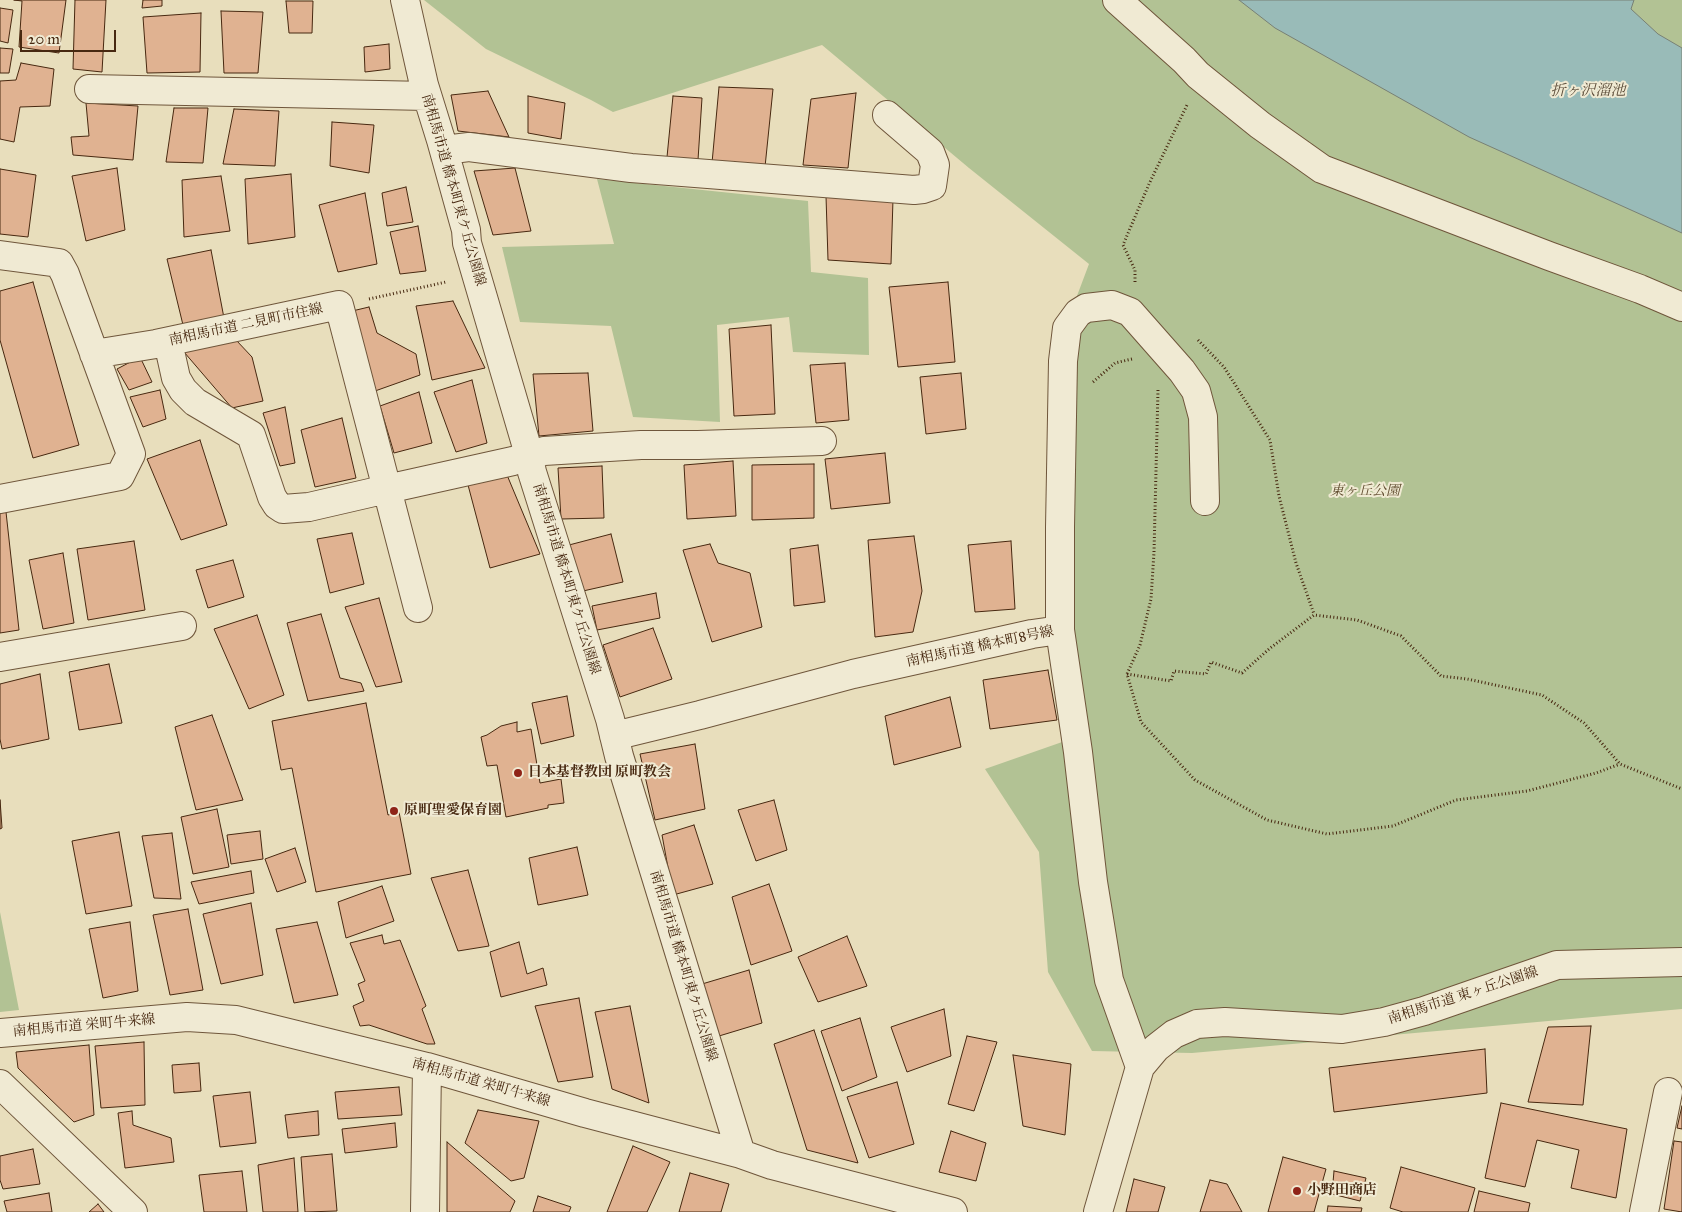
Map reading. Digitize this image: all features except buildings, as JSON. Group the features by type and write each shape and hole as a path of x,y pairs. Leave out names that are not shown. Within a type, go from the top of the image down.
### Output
{"street":[{"name":"南相馬市道 橋本町東ケ丘公園線","path":"405,0 427,96 444,150 466,230 467,243 528,455 741,1154"},
{"path":"1117,0 1184,60 1198,76 1260,125 1322,169 1640,289 1682,307"},
{"path":"89,89 427,96"},
{"path":"444,150 469,147 631,168 914,190 932,186 935,165 930,152 887,115"},
{"path":"0,255 59,263 65,274 131,454 120,476 0,499"},
{"name":"南相馬市道 二見町市住線","path":"94,354 168,342 339,305 418,608"},
{"path":"1060,630 1063,361 1067,328 1078,312 1095,306 1112,306 1130,312 1182,370 1196,391 1203,417 1205,501"},
{"path":"168,342 176,378 183,390 195,402 251,435 272,497 277,505 283,509 309,507 513,461 544,451 592,447 822,440"},
{"path":"0,657 182,626"},
{"name":"南相馬市道 橋本町8号線","path":"614,736 853,674 1032,634 1060,630 1078,752 1093,882 1109,980 1140,1067"},
{"name":"南相馬市道 東ヶ丘公園線","path":"1098,1212 1140,1067 1156,1048 1174,1034 1197,1024 1225,1022 1342,1029 1384,1022 1424,1011 1557,965 1682,962"},
{"name":"南相馬市道 栄町牛来線","path":"0,1033 187,1017 236,1020 426,1067 585,1113 741,1154 772,1165 953,1212"},
{"path":"425,1212 426,1067"},
{"path":"0,1084 133,1212"},
{"path":"1644,1212 1668,1092"}],"path":[{"path":"1130,312 1136,295 1135,270 1123,245 1149,184 1184,115 1198,76"},
{"path":"339,305 452,281"},
{"path":"1314,615 1294,554 1279,496 1270,440 1224,367 1196,337 1184,333 1173,334 1158,384 1151,599 1140,645 1127,674 1141,722 1195,780 1267,820 1327,834 1393,826 1456,800 1527,791 1596,773 1620,764"},
{"path":"1062,400 1094,382 1115,364 1166,353"},
{"path":"1127,674 1171,681 1174,671 1206,674 1211,662 1242,673 1269,649 1314,615 1357,620 1401,636 1440,676 1467,679 1542,695 1584,723 1620,764 1682,789"}],"green space":[{"name":"東ヶ丘公園","path":"424,0 1682,0 1682,1009 1192,1053 1092,1051 1048,972 1039,852 985,769 1065,741 1047,612 1048,373 1089,264 969,168 822,45 613,112 486,49"},
{"path":"597,179 808,201 811,272 868,278 869,355 793,352 789,317 717,325 720,422 633,417 611,326 520,322 502,247 614,244"},
{"path":"0,912 19,1010 0,1012"}],"water":[{"name":"折ヶ沢溜池","path":"1239,0 1634,0 1631,9 1658,34 1682,48 1682,233 1469,137 1275,28"}],"place":[{"name":"日本基督教団 原町教会","path":"518,773"},
{"name":"原町聖愛保育園","path":"394,811"},
{"name":"小野田商店","path":"1297,1191"}]}
